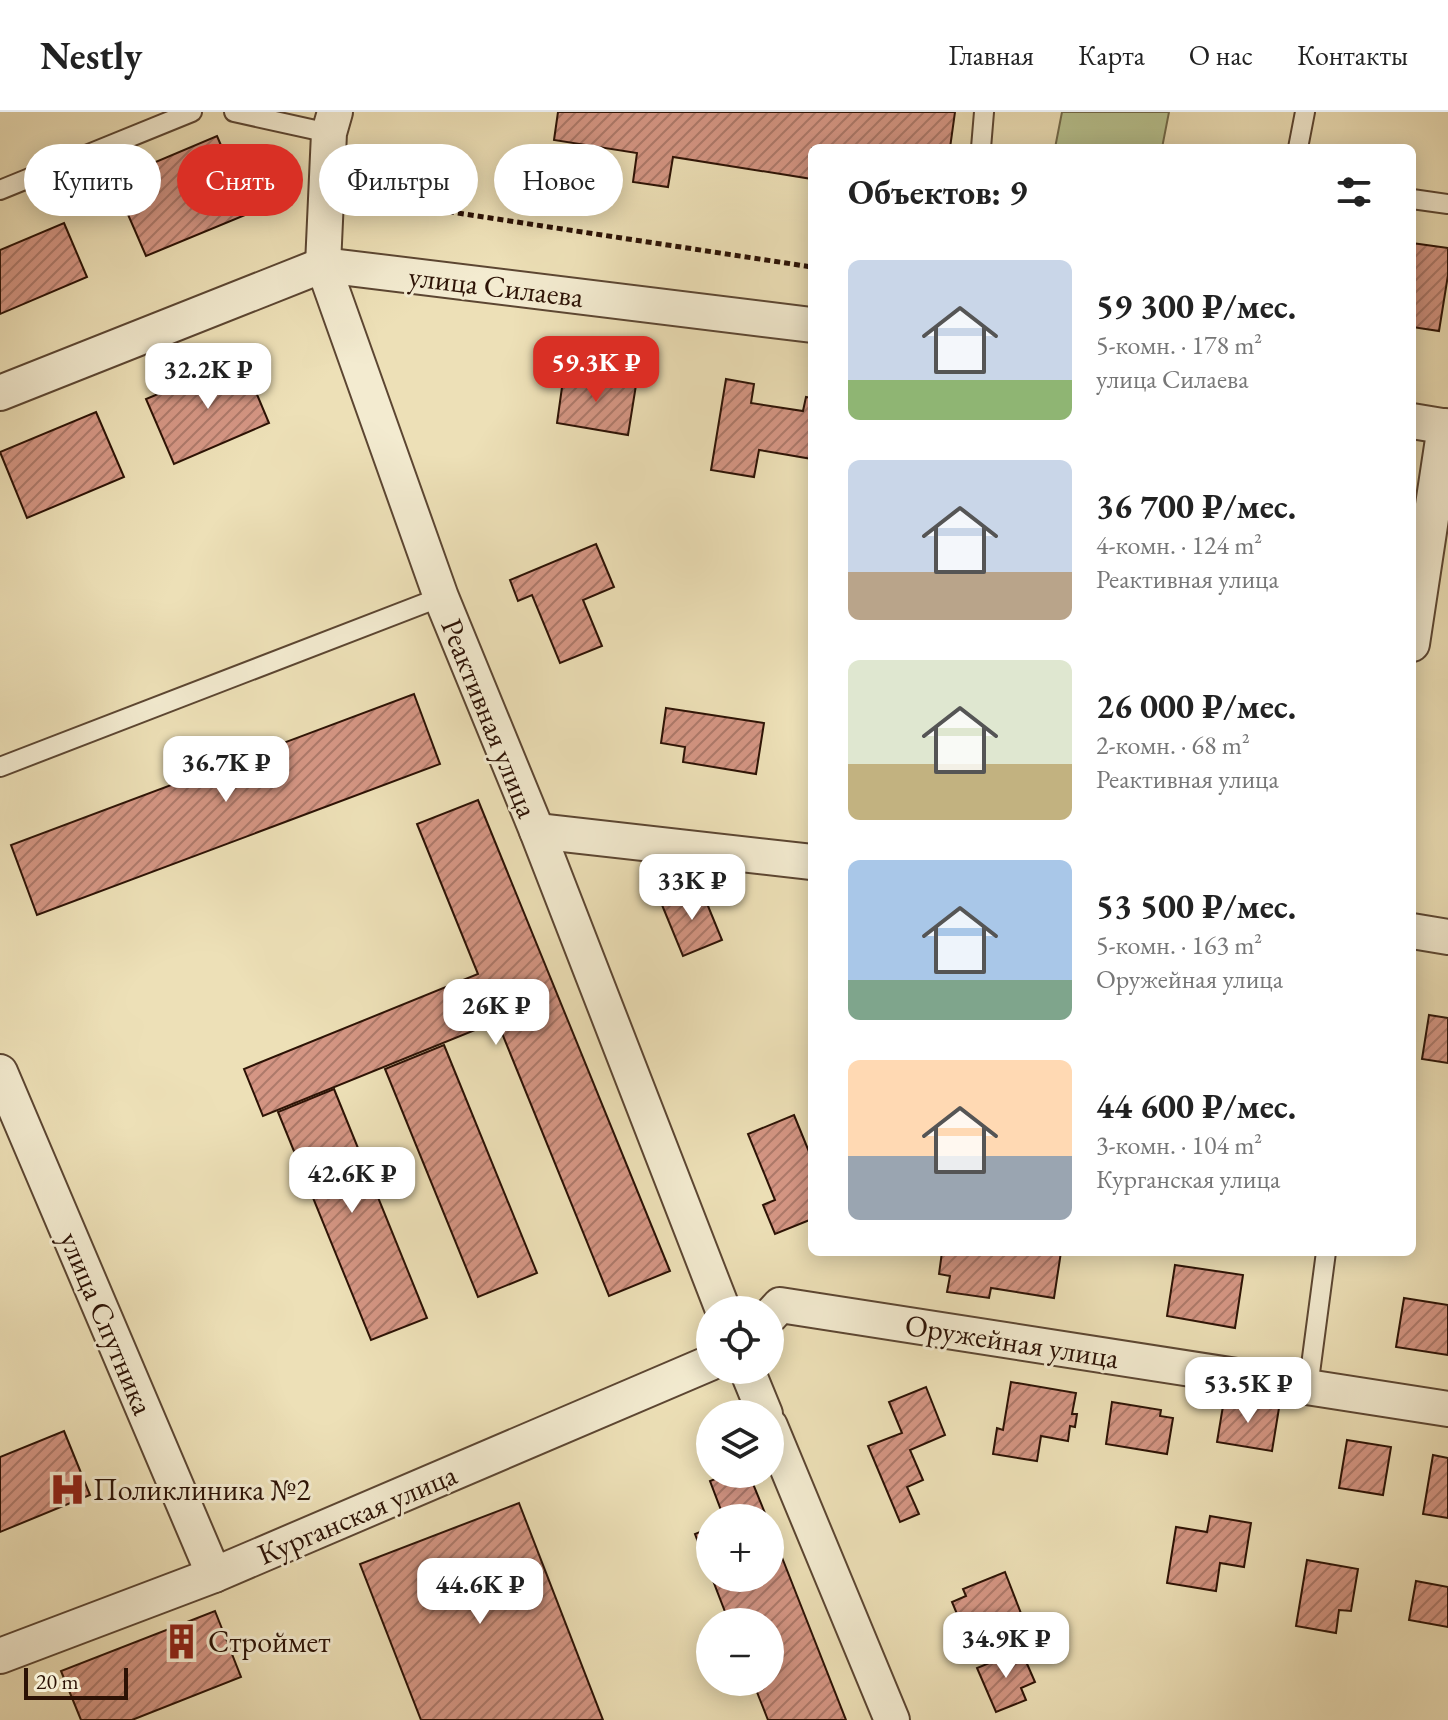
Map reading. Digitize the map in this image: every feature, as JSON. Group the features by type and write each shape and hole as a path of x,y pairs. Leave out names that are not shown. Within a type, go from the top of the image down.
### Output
{"street":[{"name":"Реактивная улица","path":"332,123 323,265 441,597 537,831 718,1296"},
{"name":"улица Силаева","path":"323,265 808,325"},
{"path":"0,393 323,265"},
{"path":"1416,606 1435,424"},
{"path":"537,831 808,862"},
{"path":"1416,932 1448,937"},
{"name":"улица Спутника","path":"0,1072 214,1575"},
{"name":"Оружейная улица","path":"784,1306 1448,1409"},
{"name":"Курганская улица","path":"0,1656 214,1575 696,1369"},
{"path":"784,1460 892,1720"}],"lane":[{"path":"0,190 192,112"},
{"path":"234,112 332,123"},
{"path":"981,144 984,112"},
{"path":"1299,144 1305,112"},
{"path":"1416,200 1448,204"},
{"path":"0,767 441,597"},
{"path":"1308,1388 1325,1256"}],"path":[{"path":"474,216 808,266"}],"green space":[{"path":"1062,112 1169,112 1163,144 1056,144"}],"building":[{"path":"558,112 955,112 951,144 808,144 808,178 673,157 668,187 633,182 637,153 623,151 623,144 580,144 554,140"},
{"path":"217,136 220,144 198,144"},
{"path":"177,153 177,216 243,216 146,256 129,216 161,216 161,160"},
{"path":"64,223 87,277 0,314 0,250"},
{"path":"1416,244 1448,248 1448,275 1439,331 1416,328"},
{"path":"242,359 269,423 174,464 146,399"},
{"path":"564,373 636,385 628,435 557,423"},
{"path":"726,379 754,384 751,403 803,411 808,397 808,458 759,450 754,477 711,470"},
{"path":"96,412 124,477 27,518 0,452"},
{"path":"596,544 614,587 583,600 602,646 560,663 532,595 518,601 510,580"},
{"path":"414,694 440,764 37,915 11,845"},
{"path":"666,708 764,723 756,774 683,762 685,747 661,743"},
{"path":"478,800 670,1271 609,1296 497,1021 263,1116 244,1069 478,974 417,824"},
{"path":"701,889 722,940 683,956 662,905"},
{"path":"1429,1015 1448,1018 1448,1063 1422,1059"},
{"path":"444,1045 537,1273 478,1297 385,1069"},
{"path":"334,1089 427,1318 371,1340 278,1112"},
{"path":"794,1115 808,1149 808,1221 775,1234 763,1205 775,1200 748,1134"},
{"path":"941,1256 1060,1256 1054,1298 991,1288 989,1298 947,1292 950,1276 939,1274"},
{"path":"1175,1265 1243,1275 1235,1328 1167,1316"},
{"path":"1404,1298 1448,1305 1448,1355 1396,1347"},
{"path":"1011,1382 1076,1393 1072,1414 1077,1414 1075,1427 1070,1426 1068,1441 1041,1436 1037,1461 993,1454 997,1428 1003,1430"},
{"path":"926,1387 945,1435 910,1450 923,1480 907,1487 919,1514 900,1522 868,1446 902,1433 889,1402"},
{"path":"1224,1400 1279,1408 1272,1451 1217,1442"},
{"path":"1112,1402 1161,1410 1160,1416 1173,1418 1167,1454 1106,1444"},
{"path":"64,1431 90,1495 0,1532 0,1457"},
{"path":"1347,1440 1391,1447 1383,1495 1339,1488"},
{"path":"1433,1455 1448,1458 1448,1518 1423,1514"},
{"path":"713,1488 755,1488 761,1504 719,1504"},
{"path":"519,1503 603,1720 421,1720 360,1564"},
{"path":"1210,1516 1251,1523 1244,1567 1220,1563 1216,1591 1167,1583 1176,1527 1207,1532"},
{"path":"1307,1560 1358,1569 1351,1611 1339,1610 1336,1633 1296,1626"},
{"path":"784,1563 846,1720 768,1720 759,1696 784,1696 784,1608 724,1608 717,1592 784,1592"},
{"path":"1005,1572 1022,1616 967,1638 952,1602 966,1596 963,1589"},
{"path":"1416,1581 1448,1587 1448,1627 1409,1620"},
{"name":"Строймет","path":"215,1611 241,1677 132,1720 81,1720 61,1671"},
{"path":"1021,1650 1035,1682 1021,1688 1026,1700 996,1712 977,1668"}],"place":[{"name":"Поликлиника №2","path":"67,1489"},
{"name":"Строймет","path":"182,1641"}]}
